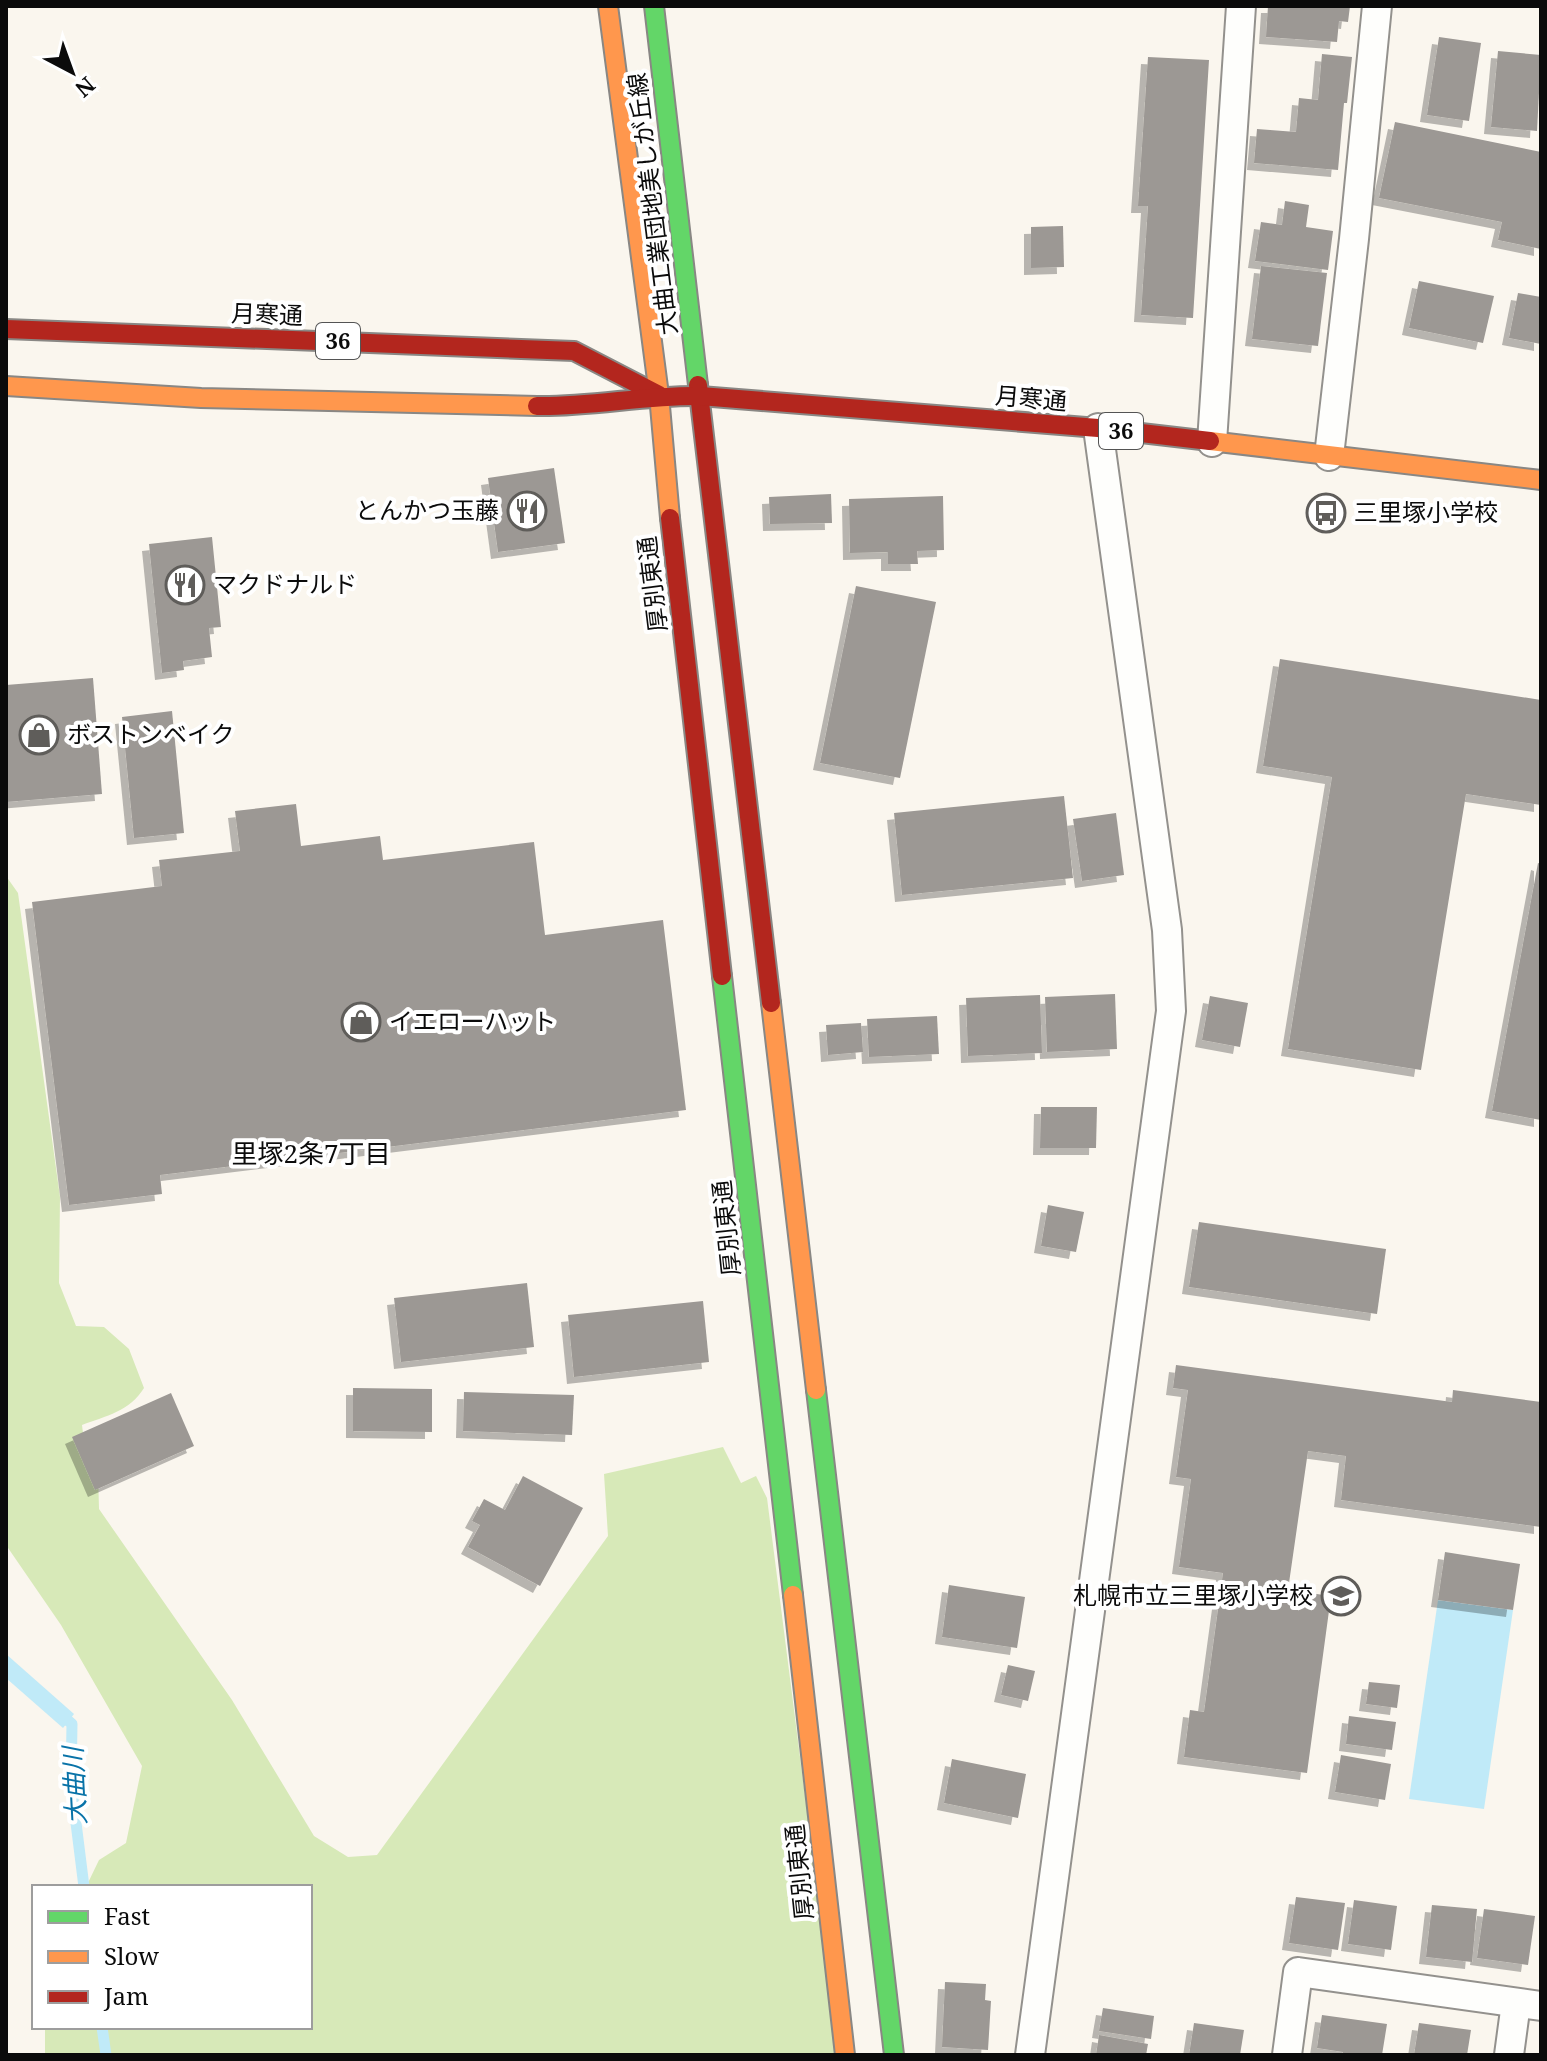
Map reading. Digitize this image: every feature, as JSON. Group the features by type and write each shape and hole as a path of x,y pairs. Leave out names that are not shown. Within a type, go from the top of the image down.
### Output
{"main road":[{"name":"大曲工業団地美しが丘線","path":"608,6 659,395"},
{"name":"大曲工業団地美しが丘線","path":"654,6 700,396"},
{"name":"月寒通","path":"6,329 574,351 659,395"},
{"name":"月寒通","path":"6,386 201,398 574,407 659,395 700,396 1098,428 1541,480"},
{"name":"厚別東通","path":"659,395 667,494 845,2055"},
{"path":"700,396 894,2055"}],"street":[{"path":"1212,442 1241,6"},
{"path":"1329,456 1377,6"},
{"path":"1030,2055 1171,1011 1167,930 1098,428"},
{"path":"1287,2055 1298,1972 1528,2005 1509,2055"}],"green space":[{"path":"6,876 18,893 60,1197 59,1283 76,1326 104,1327 129,1349 144,1388 125,1407 82,1425 86,1458 98,1472 99,1509 232,1700 314,1836 348,1857 377,1855 608,1536 604,1474 723,1447 741,1483 756,1476 767,1498 838,2055 45,2055 45,2029 312,2029 312,1885 87,1885 99,1860 126,1843 142,1766 61,1625 6,1545"}],"water":[{"path":"1438,1600 1513,1610 1484,1809 1409,1799"},
{"path":"6,1654 74,1714 63,1728 6,1678"}],"building":[{"path":"1268,6 1350,6 1348,22 1339,21 1337,42 1266,37"},
{"path":"1439,37 1481,43 1469,121 1427,115"},
{"path":"1498,51 1541,55 1537,131 1491,127"},
{"path":"1322,54 1352,57 1338,170 1254,163 1257,129 1296,132 1299,98 1318,100"},
{"path":"1148,57 1209,60 1193,318 1141,315 1148,206 1138,206"},
{"path":"1395,122 1541,152 1541,249 1498,240 1502,222 1379,198"},
{"path":"1285,201 1309,205 1306,227 1333,231 1328,270 1255,261 1261,222 1282,225"},
{"path":"1063,226 1064,267 1031,268 1031,227"},
{"path":"1261,266 1327,273 1318,346 1252,339"},
{"path":"1419,281 1494,296 1483,343 1409,328"},
{"path":"1518,293 1541,297 1541,344 1509,338"},
{"path":"554,468 565,543 498,552 488,478"},
{"path":"831,494 832,523 770,524 769,497"},
{"path":"943,496 944,550 917,551 918,564 888,564 888,552 850,553 849,499"},
{"name":"マクドナルド","path":"212,537 221,627 209,628 212,657 183,661 184,670 162,673 149,544"},
{"path":"856,586 936,602 900,778 820,763"},
{"path":"1280,659 1541,700 1541,805 1466,794 1421,1070 1288,1049 1332,777 1263,766"},
{"path":"93,678 102,794 6,802 6,685"},
{"path":"172,711 184,833 134,838 122,717"},
{"path":"1064,796 1073,878 902,895 894,813"},
{"name":"イエローハット","path":"296,804 301,846 380,836 383,860 534,842 545,935 663,920 686,1110 160,1175 162,1194 69,1205 32,902 162,886 159,860 240,851 235,811"},
{"path":"1116,813 1124,875 1082,881 1073,819"},
{"path":"1538,863 1541,864 1541,1120 1492,1111"},
{"path":"1115,994 1117,1049 1047,1052 1045,997"},
{"path":"1040,995 1042,1053 968,1056 966,998"},
{"path":"1210,996 1248,1003 1240,1047 1202,1040"},
{"path":"937,1016 939,1054 869,1057 867,1019"},
{"path":"861,1023 863,1052 828,1055 826,1025"},
{"path":"1041,1107 1097,1107 1096,1148 1040,1148"},
{"path":"1048,1205 1084,1212 1076,1252 1041,1246"},
{"path":"1199,1222 1386,1249 1377,1314 1189,1287"},
{"path":"527,1283 534,1347 401,1362 394,1298"},
{"path":"703,1301 709,1362 574,1377 568,1315"},
{"path":"1176,1365 1452,1402 1453,1390 1541,1402 1541,1527 1341,1500 1346,1456 1308,1451 1288,1590 1331,1596 1307,1773 1184,1757 1190,1710 1204,1712 1223,1573 1179,1567 1191,1479 1176,1477 1188,1390 1173,1388"},
{"path":"353,1388 432,1389 432,1432 353,1431"},
{"path":"464,1392 574,1395 572,1435 463,1431"},
{"path":"171,1393 194,1446 95,1490 72,1437"},
{"path":"523,1476 583,1508 540,1586 468,1547 480,1525 472,1521 484,1499 505,1510"},
{"path":"1445,1552 1520,1564 1513,1610 1438,1600"},
{"path":"949,1585 1025,1597 1017,1648 942,1637"},
{"path":"1008,1665 1035,1671 1028,1701 1001,1695"},
{"path":"1369,1682 1400,1685 1397,1708 1366,1704"},
{"path":"1349,1716 1396,1722 1392,1750 1346,1744"},
{"path":"1341,1755 1391,1764 1385,1800 1335,1792"},
{"path":"952,1759 1026,1774 1018,1818 944,1803"},
{"path":"1296,1897 1345,1903 1338,1950 1289,1943"},
{"path":"1354,1900 1397,1906 1391,1950 1348,1944"},
{"path":"1432,1905 1477,1909 1472,1962 1426,1957"},
{"path":"1484,1909 1535,1916 1528,1965 1477,1958"},
{"path":"945,1982 986,1984 985,2000 991,2001 988,2050 942,2047"},
{"path":"1103,2008 1154,2016 1151,2039 1099,2031"},
{"path":"1322,2015 1387,2024 1382,2055 1342,2055 1343,2052 1317,2048"},
{"path":"1194,2023 1244,2030 1240,2055 1189,2055"},
{"path":"1419,2023 1471,2030 1467,2055 1414,2055"},
{"path":"1099,2035 1148,2044 1146,2055 1096,2055"}],"waterway":[{"name":"大曲川","path":"57,1711 72,1724 71,1783 84,1885"},
{"name":"大曲川","path":"102,2029 106,2055"}],"traffic: fast":[{"path":"654,6 698,385"},
{"path":"722,976 793,1595"},
{"path":"816,1390 894,2055"}],"traffic: slow":[{"path":"608,6 659,395 670,518"},
{"path":"6,386 201,398 537,406"},
{"path":"1210,441 1541,480"},
{"path":"771,1003 816,1390"},
{"path":"793,1595 845,2055"}],"traffic: jam":[{"path":"6,329 574,351 659,395"},
{"path":"698,385 771,1003"},
{"path":"537,406 700,396 1098,428 1210,441"},
{"path":"670,518 722,976"}],"place":[{"name":"とんかつ玉藤","path":"527,511"},
{"name":"三里塚小学校","path":"1326,513"},
{"name":"マクドナルド","path":"185,585"},
{"name":"ボストンベイク","path":"39,735"},
{"name":"イエローハット","path":"361,1022"},
{"name":"札幌市立三里塚小学校","path":"1341,1596"}],"district":[{"name":"里塚2条7丁目","path":"311,1154"}]}
